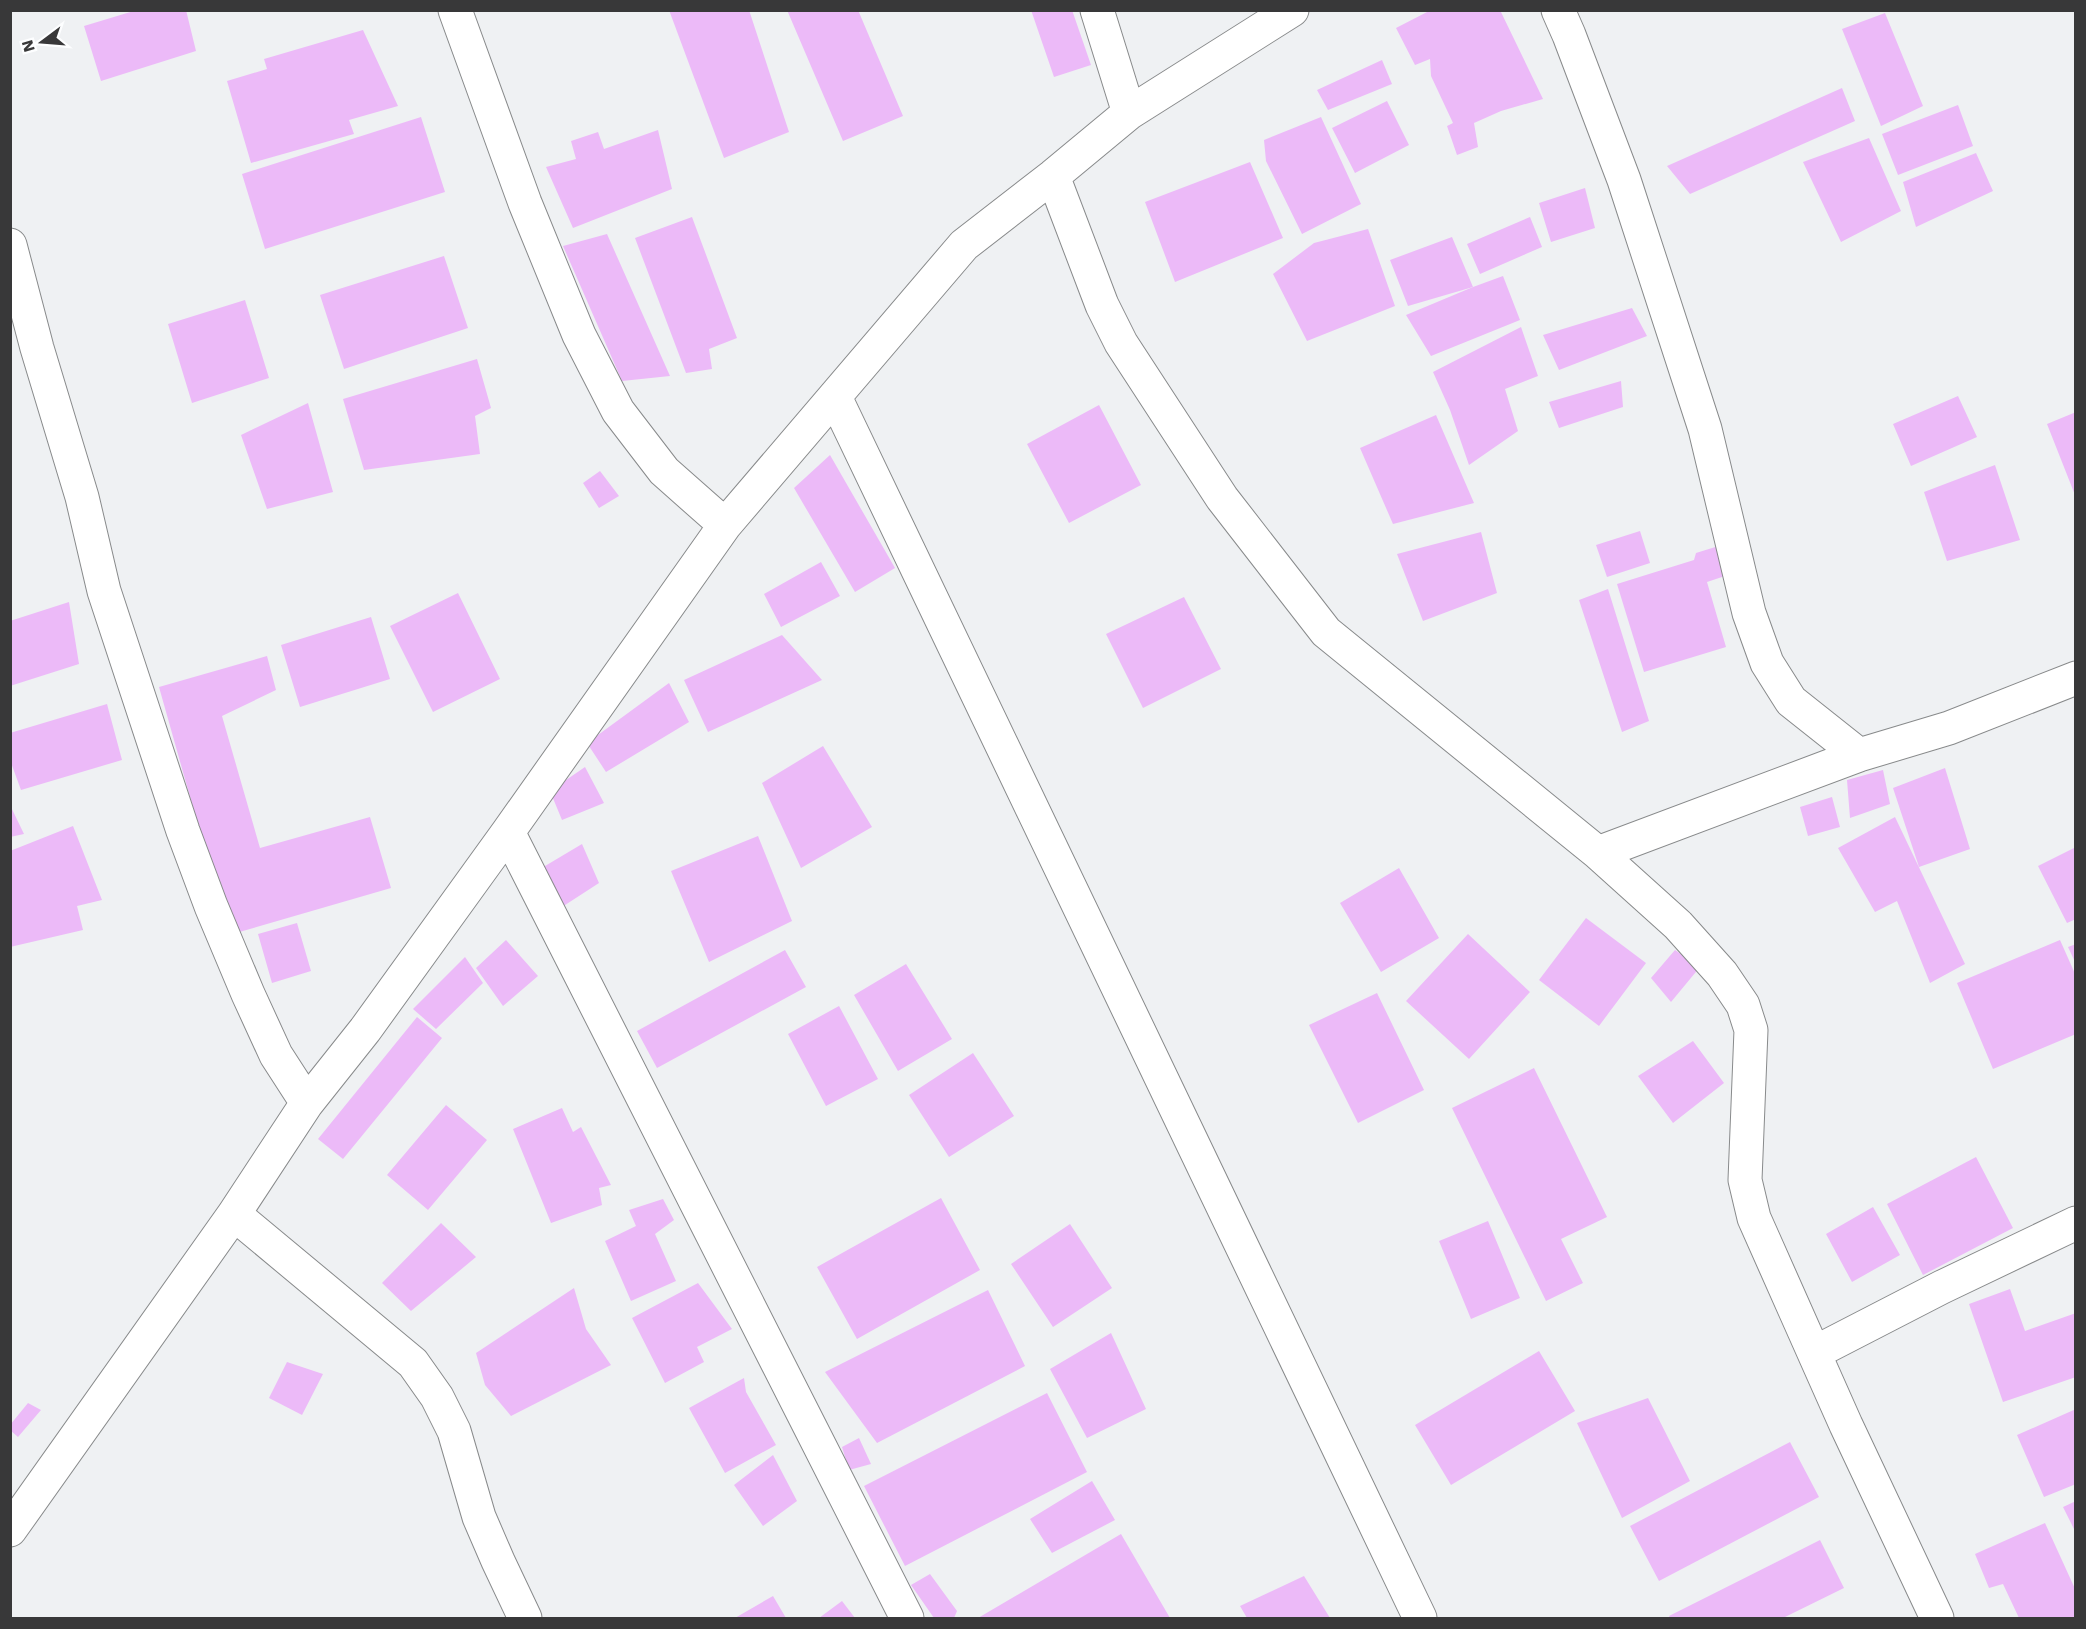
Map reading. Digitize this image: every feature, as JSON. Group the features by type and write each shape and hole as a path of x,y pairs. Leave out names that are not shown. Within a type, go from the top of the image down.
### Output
{"street":[{"path":"455,10 525,203 593,364 618,411 664,471 725,525"},
{"path":"1097,10 1129,113"},
{"path":"10,1530 234,1214 308,1104 507,832 725,525 964,245 1129,113 1292,10"},
{"path":"1558,10 1574,46 1624,180 1702,418 1749,613 1767,663 1791,701 1859,755"},
{"path":"1053,176 1102,305 1121,343 1222,498 1326,632 1598,854 1678,925 1722,974 1743,1005 1751,1030 1745,1180 1754,1218 1859,1454 1937,1618"},
{"path":"10,245 37,348 82,497 104,591 186,841 211,906 272,1045 308,1104"},
{"path":"835,397 1420,1618"},
{"path":"1598,854 1859,755 1949,728 2076,678"},
{"path":"507,832 907,1618"},
{"path":"234,1214 413,1363 437,1397 454,1431 479,1517 525,1618"},
{"path":"1814,1353 2076,1222"}],"building":[{"path":"137,10 186,10 196,51 101,81 84,26"},
{"path":"669,10 749,10 789,132 724,158"},
{"path":"787,10 858,10 903,116 843,141"},
{"path":"1031,10 1072,10 1091,65 1054,77"},
{"path":"1431,10 1500,10 1543,99 1501,111 1474,123 1478,147 1457,155 1447,126 1453,123 1431,76 1430,59 1415,65 1396,28"},
{"path":"1885,13 1923,106 1881,126 1842,29"},
{"path":"363,30 398,106 349,120 354,134 251,163 227,81 267,69 264,59"},
{"path":"1382,60 1392,84 1328,110 1317,90"},
{"path":"1842,88 1855,121 1690,194 1667,166"},
{"path":"1387,101 1409,145 1355,173 1332,128"},
{"path":"1958,105 1973,146 1898,175 1882,134"},
{"path":"421,117 445,192 265,249 242,174"},
{"path":"1321,117 1361,204 1302,234 1266,161 1264,140"},
{"path":"658,130 672,189 573,228 546,167 576,159 571,141 598,132 604,149"},
{"path":"1869,138 1901,211 1841,242 1803,162"},
{"path":"1976,153 1993,191 1916,227 1903,182"},
{"path":"1250,162 1283,238 1175,282 1145,202"},
{"path":"1585,188 1595,228 1551,242 1539,203"},
{"path":"692,217 737,338 709,349 712,369 686,373 635,238"},
{"path":"1530,217 1542,247 1480,274 1467,244"},
{"path":"1368,229 1395,306 1307,341 1273,274 1314,243"},
{"path":"607,234 670,376 622,381 563,246"},
{"path":"1452,237 1473,287 1408,306 1390,260"},
{"path":"444,256 468,328 344,369 320,295"},
{"path":"1503,276 1520,320 1431,356 1406,315"},
{"path":"245,300 269,378 192,403 168,324"},
{"path":"1632,308 1647,336 1559,370 1543,335"},
{"path":"1521,327 1538,376 1505,389 1518,431 1469,465 1450,410 1433,372"},
{"path":"477,359 491,408 475,416 480,454 364,470 343,399"},
{"path":"1621,381 1623,407 1559,428 1549,402"},
{"path":"1958,396 1977,437 1911,466 1893,424"},
{"path":"308,403 333,492 267,509 241,435"},
{"path":"1099,405 1141,485 1069,523 1027,444"},
{"path":"2076,412 2076,495 2075,495 2047,424"},
{"path":"1436,415 1474,503 1393,524 1360,448"},
{"path":"830,455 895,568 855,592 794,488"},
{"path":"1995,465 2020,540 1947,561 1924,492"},
{"path":"600,471 619,496 599,508 583,483"},
{"path":"1640,531 1650,563 1607,577 1596,545"},
{"path":"1481,532 1497,593 1423,621 1397,554"},
{"path":"1725,544 1734,573 1707,582 1726,647 1644,672 1617,584 1694,560 1696,553"},
{"path":"821,562 840,596 781,627 764,594"},
{"path":"1608,589 1649,721 1622,732 1579,600"},
{"path":"458,593 500,679 433,712 390,626"},
{"path":"1184,597 1221,669 1143,708 1106,634"},
{"path":"69,602 79,664 10,686 10,621"},
{"path":"371,617 390,679 300,707 281,645"},
{"path":"782,635 822,680 708,732 684,680"},
{"path":"267,656 276,690 222,716 260,848 370,817 391,888 229,935 159,687"},
{"path":"669,683 689,722 606,772 587,743"},
{"path":"107,704 122,760 21,790 10,760 10,733"},
{"path":"823,746 872,827 801,868 762,783"},
{"path":"585,767 604,803 562,820 550,791"},
{"path":"1945,768 1970,849 1919,867 1893,788"},
{"path":"1883,770 1890,804 1850,818 1847,780"},
{"path":"1832,797 1840,827 1808,836 1800,807"},
{"path":"10,805 24,834 10,837"},
{"path":"1895,817 1965,964 1930,983 1897,901 1875,912 1838,848"},
{"path":"73,826 102,900 77,906 83,930 10,947 10,851"},
{"path":"758,836 792,921 709,962 671,871"},
{"path":"582,844 599,883 562,907 540,869"},
{"path":"2076,847 2076,919 2067,923 2038,866"},
{"path":"1399,868 1439,938 1381,972 1340,903"},
{"path":"1586,918 1646,963 1599,1026 1539,980"},
{"path":"297,923 311,971 272,983 258,934"},
{"path":"1468,934 1530,992 1469,1059 1406,1001"},
{"path":"506,940 538,976 503,1006 476,968"},
{"path":"2060,940 2076,976 2076,1034 1993,1069 1957,983"},
{"path":"2076,944 2076,964 2068,947"},
{"path":"785,950 806,987 657,1068 637,1031"},
{"path":"1675,950 1700,967 1671,1002 1651,978"},
{"path":"465,957 483,983 436,1029 413,1009"},
{"path":"906,964 952,1039 898,1071 854,995"},
{"path":"1377,993 1424,1090 1358,1123 1309,1025"},
{"path":"839,1006 878,1079 826,1106 788,1034"},
{"path":"417,1017 442,1038 343,1159 318,1139"},
{"path":"1693,1041 1724,1083 1673,1123 1638,1076"},
{"path":"973,1053 1014,1116 949,1157 909,1095"},
{"path":"1534,1068 1607,1217 1561,1239 1583,1283 1546,1301 1452,1108"},
{"path":"446,1105 487,1140 428,1210 387,1175"},
{"path":"562,1108 573,1132 581,1127 611,1185 599,1188 602,1205 551,1223 513,1129"},
{"path":"1976,1157 2013,1228 1923,1275 1887,1204"},
{"path":"941,1198 980,1270 857,1339 817,1267"},
{"path":"663,1199 674,1220 655,1234 676,1281 631,1301 605,1241 636,1226 629,1210"},
{"path":"1873,1207 1900,1255 1852,1282 1826,1234"},
{"path":"1488,1221 1520,1298 1471,1319 1439,1241"},
{"path":"441,1223 476,1257 411,1311 382,1283"},
{"path":"1070,1224 1112,1288 1053,1327 1011,1264"},
{"path":"698,1283 732,1329 697,1347 704,1362 665,1383 632,1318"},
{"path":"574,1288 586,1329 611,1365 511,1416 485,1385 476,1353"},
{"path":"2010,1289 2025,1331 2076,1313 2076,1377 2003,1402 1969,1304"},
{"path":"988,1290 1025,1366 877,1443 825,1372"},
{"path":"1111,1333 1146,1409 1087,1438 1050,1369"},
{"path":"1539,1351 1575,1411 1451,1485 1415,1425"},
{"path":"287,1362 323,1374 302,1415 269,1398"},
{"path":"744,1378 746,1392 776,1445 725,1473 689,1408"},
{"path":"1047,1393 1087,1472 905,1566 864,1486"},
{"path":"1648,1398 1690,1481 1622,1518 1577,1423"},
{"path":"28,1403 41,1410 18,1437 10,1430 10,1425"},
{"path":"2076,1409 2076,1484 2044,1497 2017,1435"},
{"path":"859,1438 871,1464 849,1470 842,1447"},
{"path":"1790,1442 1819,1497 1659,1581 1630,1526"},
{"path":"773,1455 797,1501 763,1526 734,1485"},
{"path":"1092,1481 1115,1520 1052,1553 1030,1519"},
{"path":"2076,1501 2076,1533 2063,1507"},
{"path":"2045,1523 2076,1591 2076,1618 2019,1618 2003,1584 1989,1588 1975,1554"},
{"path":"1121,1534 1170,1618 978,1618"},
{"path":"1820,1540 1844,1588 1783,1618 1670,1618 1669,1616"},
{"path":"930,1574 957,1611 954,1618 934,1618 911,1585"},
{"path":"1304,1576 1330,1618 1247,1618 1240,1606"},
{"path":"773,1596 786,1618 735,1618"},
{"path":"842,1601 855,1618 819,1618"}]}
